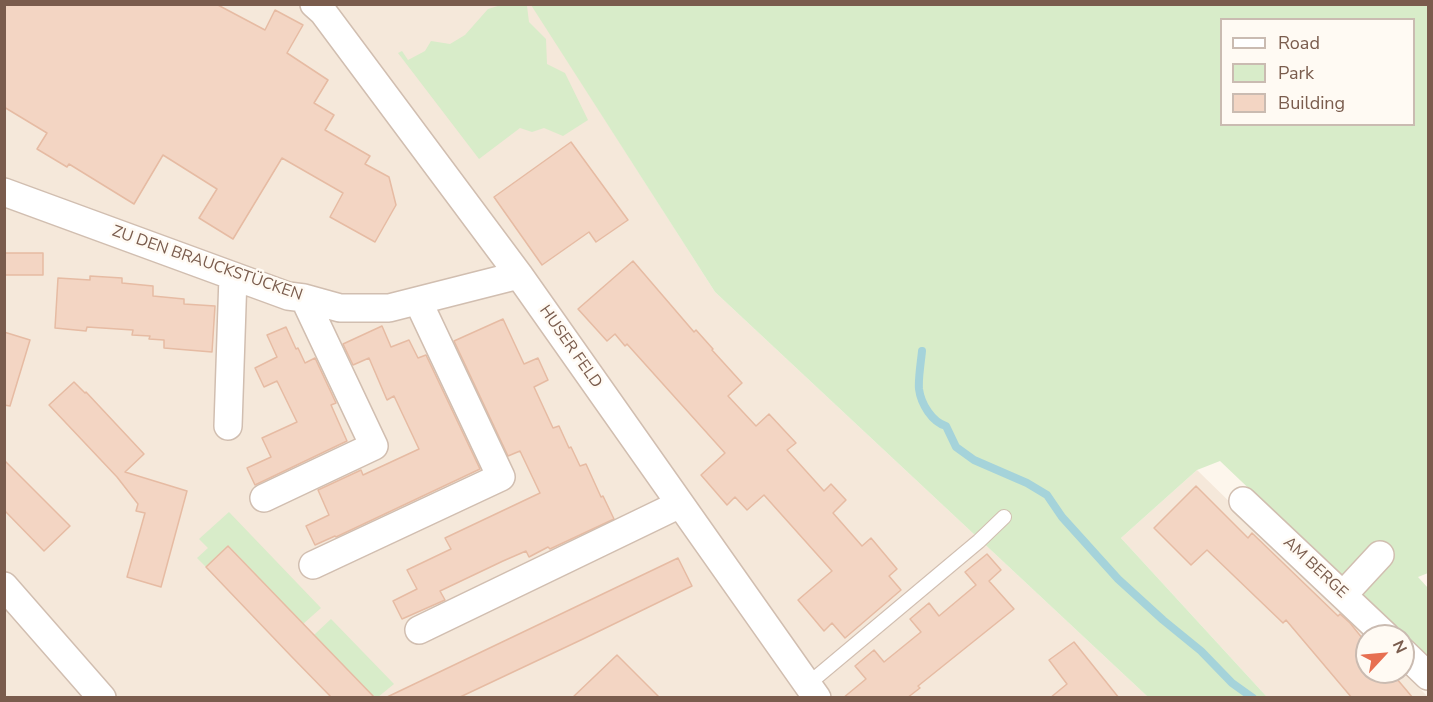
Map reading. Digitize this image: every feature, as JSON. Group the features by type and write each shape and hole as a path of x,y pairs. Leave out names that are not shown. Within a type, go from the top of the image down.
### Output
{"street":[{"name":"HUSER FELD","path":"314,4 323,12 519,275 812,691"},
{"name":"ZU DEN BRAUCKSTÜCKEN","path":"4,192 288,296 340,308 389,308 519,275"},
{"path":"228,426 233,276"},
{"path":"264,498 374,446 304,298"},
{"path":"313,565 501,477 418,301"},
{"name":"AM BERGE","path":"1243,501 1373,624"},
{"path":"419,630 680,504"},
{"path":"1343,595 1380,555"},
{"path":"4,586 102,698"},
{"path":"1415,664 1428,676"}],"lane":[{"path":"812,691 1004,517"}],"shaded area":[{"path":"4,5 532,5 715,292 1148,697 5,697"},
{"path":"1197,470 1355,624 1355,684 1415,683 1428,697 1267,697 1121,538"}],"green space":[{"path":"516,4 527,6 529,22 546,39 547,64 565,73 588,120 563,136 544,128 532,132 520,128 479,159 398,53 402,51 408,60 425,51 431,41 450,44 465,35 488,9"},
{"path":"531,5 1428,5 1428,573 1418,577 1428,588 1428,659 1415,647 1415,624 1391,624 1220,461 1197,470 1121,538 1267,697 1148,697 715,292"},
{"path":"229,512 321,608 303,624 229,546 206,567 197,558 208,548 199,539"},
{"path":"331,619 394,684 378,697 374,697 314,635"}],"building":[{"path":"4,4 216,4 265,30 275,10 303,25 287,53 328,80 314,103 334,115 325,130 370,156 365,164 389,177 396,205 375,242 330,217 343,193 282,158 233,239 199,218 217,189 163,155 134,204 69,164 67,167 37,149 47,133 4,107"},
{"path":"571,142 628,220 596,242 589,232 542,265 494,197"},
{"path":"4,253 43,253 43,275 4,275"},
{"path":"633,261 694,332 696,330 742,383 728,396 756,426 769,414 796,443 787,450 824,491 831,484 846,500 833,513 862,546 871,538 897,569 889,576 901,590 845,638 832,623 824,631 798,600 832,571 764,495 747,510 735,497 727,505 701,475 725,453 627,344 625,346 615,334 607,341 578,309"},
{"path":"90,276 122,278 122,283 153,286 153,296 184,299 184,304 215,306 212,352 164,348 164,340 132,335 133,330 87,327 86,331 55,328 58,278 90,280"},
{"path":"503,319 524,364 538,358 548,380 534,387 553,428 559,426 580,466 586,464 614,519 529,557 526,551 503,561 440,591 445,600 402,619 393,601 417,589 407,570 451,549 445,538 540,493 520,451 508,456 454,341"},
{"path":"382,326 391,347 409,340 418,358 426,355 480,469 315,545 306,526 329,515 318,490 361,470 363,475 419,449 394,396 387,400 369,358 353,365 343,344"},
{"path":"286,327 305,363 315,358 336,403 331,405 347,441 255,485 247,468 271,457 262,438 297,422 277,381 264,387 255,368 277,357 267,335"},
{"path":"4,332 30,340 10,406 4,405"},
{"path":"74,382 144,454 125,472 187,491 161,587 127,577 145,513 136,511 138,504 117,477 49,405"},
{"path":"4,460 70,526 44,551 4,510"},
{"path":"1196,486 1248,538 1252,533 1338,616 1340,614 1355,629 1355,684 1401,684 1413,698 1352,698 1286,620 1283,623 1207,550 1191,565 1154,528"},
{"path":"228,546 375,698 332,698 291,656 206,567"},
{"path":"987,554 1001,570 989,581 1014,609 918,686 920,688 907,698 843,698 866,679 855,666 874,650 884,662 921,632 910,619 929,603 939,616 976,585 965,572"},
{"path":"678,558 692,586 583,639 458,698 385,698"},
{"path":"1074,642 1119,698 1050,698 1067,684 1049,660"},
{"path":"617,655 660,698 572,698"}],"waterway":[{"path":"922,351 919,385 922,401 936,421 946,426 956,447 974,460 1027,483 1047,495 1062,517 1118,579 1201,651 1232,683 1253,698"}]}
